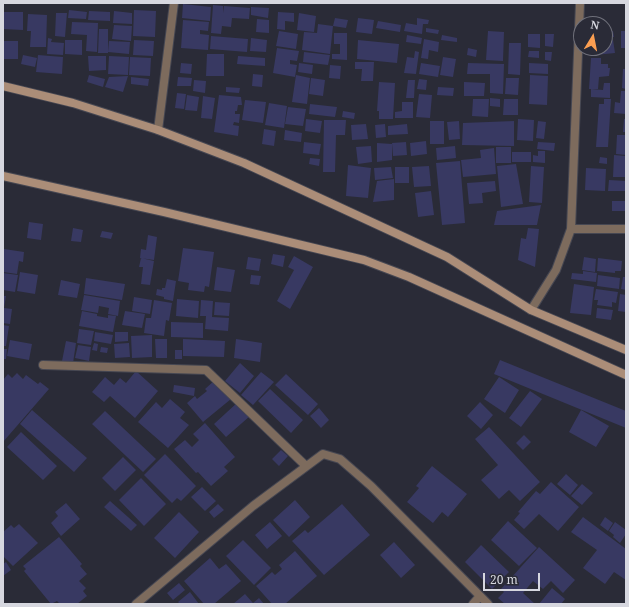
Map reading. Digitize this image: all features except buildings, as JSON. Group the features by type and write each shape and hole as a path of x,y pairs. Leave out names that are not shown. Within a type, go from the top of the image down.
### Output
{"main road":[{"path":"3,86 73,103 158,130 244,163 447,257 531,310 626,350"},
{"path":"3,176 164,212 364,260 409,277 626,375"}],"street":[{"path":"158,130 174,3"},
{"path":"531,310 556,270 571,229 580,3"},
{"path":"571,229 626,229"},
{"path":"43,365 206,370 306,466"},
{"path":"136,604 253,506 323,454 340,459 371,486 488,604"},
{"path":"473,604 480,596"}]}
